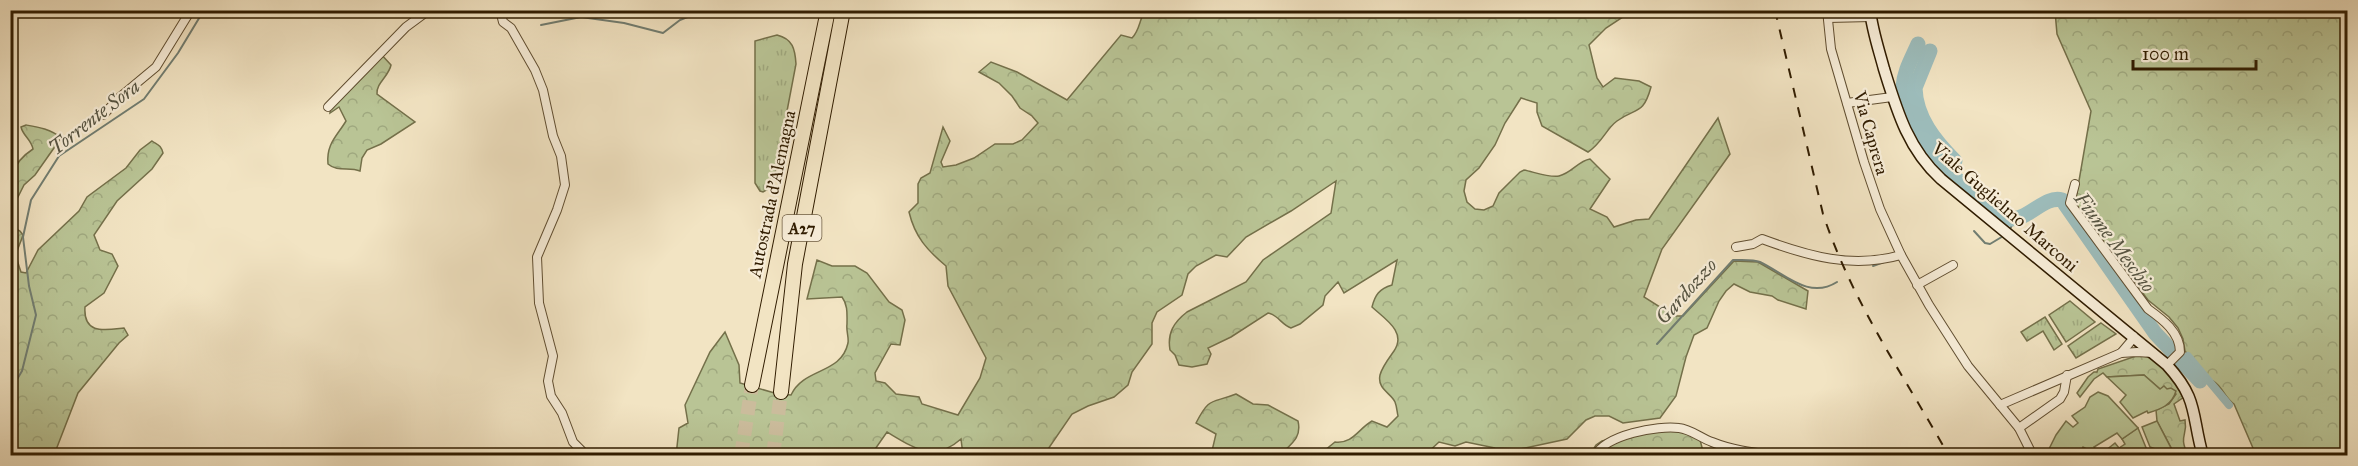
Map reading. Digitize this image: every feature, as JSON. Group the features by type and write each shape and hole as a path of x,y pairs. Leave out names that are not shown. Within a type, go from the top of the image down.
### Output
{"highway":[{"name":"Autostrada d'Alemagna","path":"781,392 795,264 825,65 828,10"},
{"name":"Autostrada d'Alemagna","path":"752,385 787,203 825,65 843,10"}],"street":[{"path":"103,115 156,67 191,10"},
{"path":"328,107 406,27 429,10"},
{"path":"500,10 503,22 511,28 529,57 543,90 548,119 561,156 565,185 537,257 539,303 553,356 548,381 551,396 562,413 573,442 587,456"},
{"path":"1828,14 1870,14"},
{"name":"Via Caprera","path":"1828,14 1831,49 1873,190 1902,257 1968,366 2019,428 2033,456"},
{"name":"Viale Guglielmo Marconi","path":"1870,14 1892,97 1906,133 1928,166 2133,336 2169,363 2191,398 2203,456"},
{"path":"1847,103 1892,97"},
{"path":"2075,184 2070,203 2148,309 2166,321 2179,344 2178,354 2169,363"},
{"path":"1736,246 1762,239 1825,259 1842,262 1902,257"},
{"path":"1917,285 1953,265"},
{"path":"2121,354 2133,336"},
{"path":"2000,405 2121,354 2154,353"},
{"path":"2019,428 2060,399 2064,392 2067,375"},
{"path":"1595,456 1598,449 1610,441 1626,435 1671,427 1683,428 1733,450 1780,456"}],"green space":[{"path":"1145,11 1632,11 1606,28 1589,45 1597,78 1603,87 1615,78 1639,81 1651,87 1642,107 1617,121 1588,152 1542,126 1537,112 1537,103 1521,98 1505,123 1495,145 1479,168 1466,180 1464,191 1467,202 1475,209 1484,210 1493,206 1499,193 1524,170 1547,176 1559,176 1590,159 1610,179 1590,209 1607,217 1614,227 1636,220 1649,219 1718,118 1730,154 1662,249 1644,297 1674,316 1683,316 1734,261 1758,262 1808,291 1806,309 1772,296 1750,292 1734,284 1719,301 1707,328 1694,335 1676,396 1660,418 1623,423 1609,416 1595,416 1586,420 1567,439 1520,449 1495,448 1466,442 1455,446 1439,442 1425,455 1319,455 1335,442 1351,438 1372,421 1387,427 1398,416 1395,402 1382,387 1380,375 1394,351 1398,338 1393,326 1372,307 1378,293 1392,285 1397,260 1344,293 1338,282 1325,296 1323,305 1300,324 1291,328 1268,313 1231,337 1208,348 1211,354 1207,364 1192,367 1179,365 1170,350 1170,338 1175,324 1187,312 1246,282 1263,260 1331,213 1336,181 1246,237 1227,257 1216,255 1196,266 1188,274 1182,295 1157,312 1152,323 1152,344 1132,372 1128,385 1114,397 1072,414 1044,455 963,455 961,439 942,450 924,451 887,432 871,455 676,456 679,428 688,423 685,405 710,352 725,332 739,365 740,383 778,394 791,395 804,380 838,361 844,353 848,343 847,310 842,297 807,299 817,260 832,266 855,266 867,273 889,302 902,310 905,320 900,345 891,344 875,373 876,381 885,383 896,394 919,397 922,404 958,415 980,378 986,358 948,286 946,266 923,242 909,212 918,203 918,184 921,178 930,173 943,127 950,141 941,162 943,167 974,158 995,144 1013,144 1022,140 1038,123 1020,108 999,83 979,72 991,62 1017,72 1067,100 1121,35 1132,38 1137,32"},
{"path":"2055,11 2347,11 2347,455 2273,455 2270,449 2256,455 2234,404 2216,383 2213,381 2210,383 2185,351 2178,328 2169,317 2148,300 2075,204 2091,111 2057,34"},
{"path":"777,35 787,39 792,45 796,64 775,174 770,188 763,192 755,183 755,41"},
{"path":"380,53 391,65 378,86 377,94 415,122 381,144 367,150 362,158 360,171 339,169 328,164 328,157 333,141 346,121 339,107 330,113 331,102"},
{"path":"26,125 49,130 61,138 35,175 24,185 11,211 11,184 14,169 18,162 33,149 21,127"},
{"path":"152,141 160,147 163,153 152,169 117,201 94,235 100,250 112,254 118,266 104,293 85,307 85,316 91,326 103,330 124,328 128,335 78,393 54,455 11,455 11,226 23,235 17,260 21,272 26,273 38,250 79,211 87,197 126,168 140,150"},
{"path":"2070,301 2095,322 2066,342 2049,315"},
{"path":"2045,317 2062,344 2054,350 2043,331 2027,341 2021,332"},
{"path":"2101,323 2116,334 2076,358 2068,346"},
{"path":"2139,355 2162,364 2184,397 2174,404 2180,421 2185,420 2183,439 2188,455 2175,455 2157,421 2156,410 2169,404 2176,394 2172,390 2160,389 2144,375 2107,377 2103,373 2094,379 2080,397 2077,393 2088,377 2098,369"},
{"path":"2144,375 2160,389 2164,386 2176,391 2172,400 2165,406 2133,418 2120,402 2126,395 2107,377"},
{"path":"2098,392 2108,396 2138,428 2122,439 2117,433 2094,447 2100,455 2091,455 2089,450 2083,447 2079,455 2046,455 2066,421 2073,427 2078,423 2072,416 2085,407 2090,397"},
{"path":"1236,394 1253,404 1268,405 1298,421 1297,436 1280,455 1211,455 1216,434 1196,423 1205,408 1212,402"},
{"path":"2157,421 2172,450 2164,455 2158,455 2158,450 2150,447 2142,427"},
{"path":"1668,425 1699,436 1704,455 1589,456 1596,445 1602,441"},
{"path":"2138,428 2149,455 2100,455 2115,443 2119,448 2125,444 2122,439"}],"waterway":[{"name":"Torrente Sora","path":"10,391 22,371 36,315 29,286 23,237 31,200 59,156 144,99 178,53 204,10"},
{"path":"541,25 581,17 624,23 663,33 680,20 705,10"},
{"name":"Fiume Meschio","path":"1918,44 1904,81 1905,107 1913,126 1940,163 1975,194 2009,219 2023,216 2049,201 2062,200 2155,333 2200,381"},
{"path":"1930,51 1915,88 1916,99 1928,128 1955,161"},
{"name":"Gardozzo","path":"2009,231 2015,219"},
{"name":"Gardozzo","path":"1974,231 1985,243 1990,244 2005,235"},
{"name":"Gardozzo","path":"1657,344 1733,260 1760,262 1807,287 1827,287 1837,282"},
{"name":"Gardozzo","path":"1873,266 1884,262"},
{"path":"2188,356 2229,405"}],"tunnel":[{"path":"741,456 752,385"},
{"path":"773,456 781,392"}],"railway":[{"path":"1775,10 1823,214 1835,247 1880,338 1949,456"}]}
